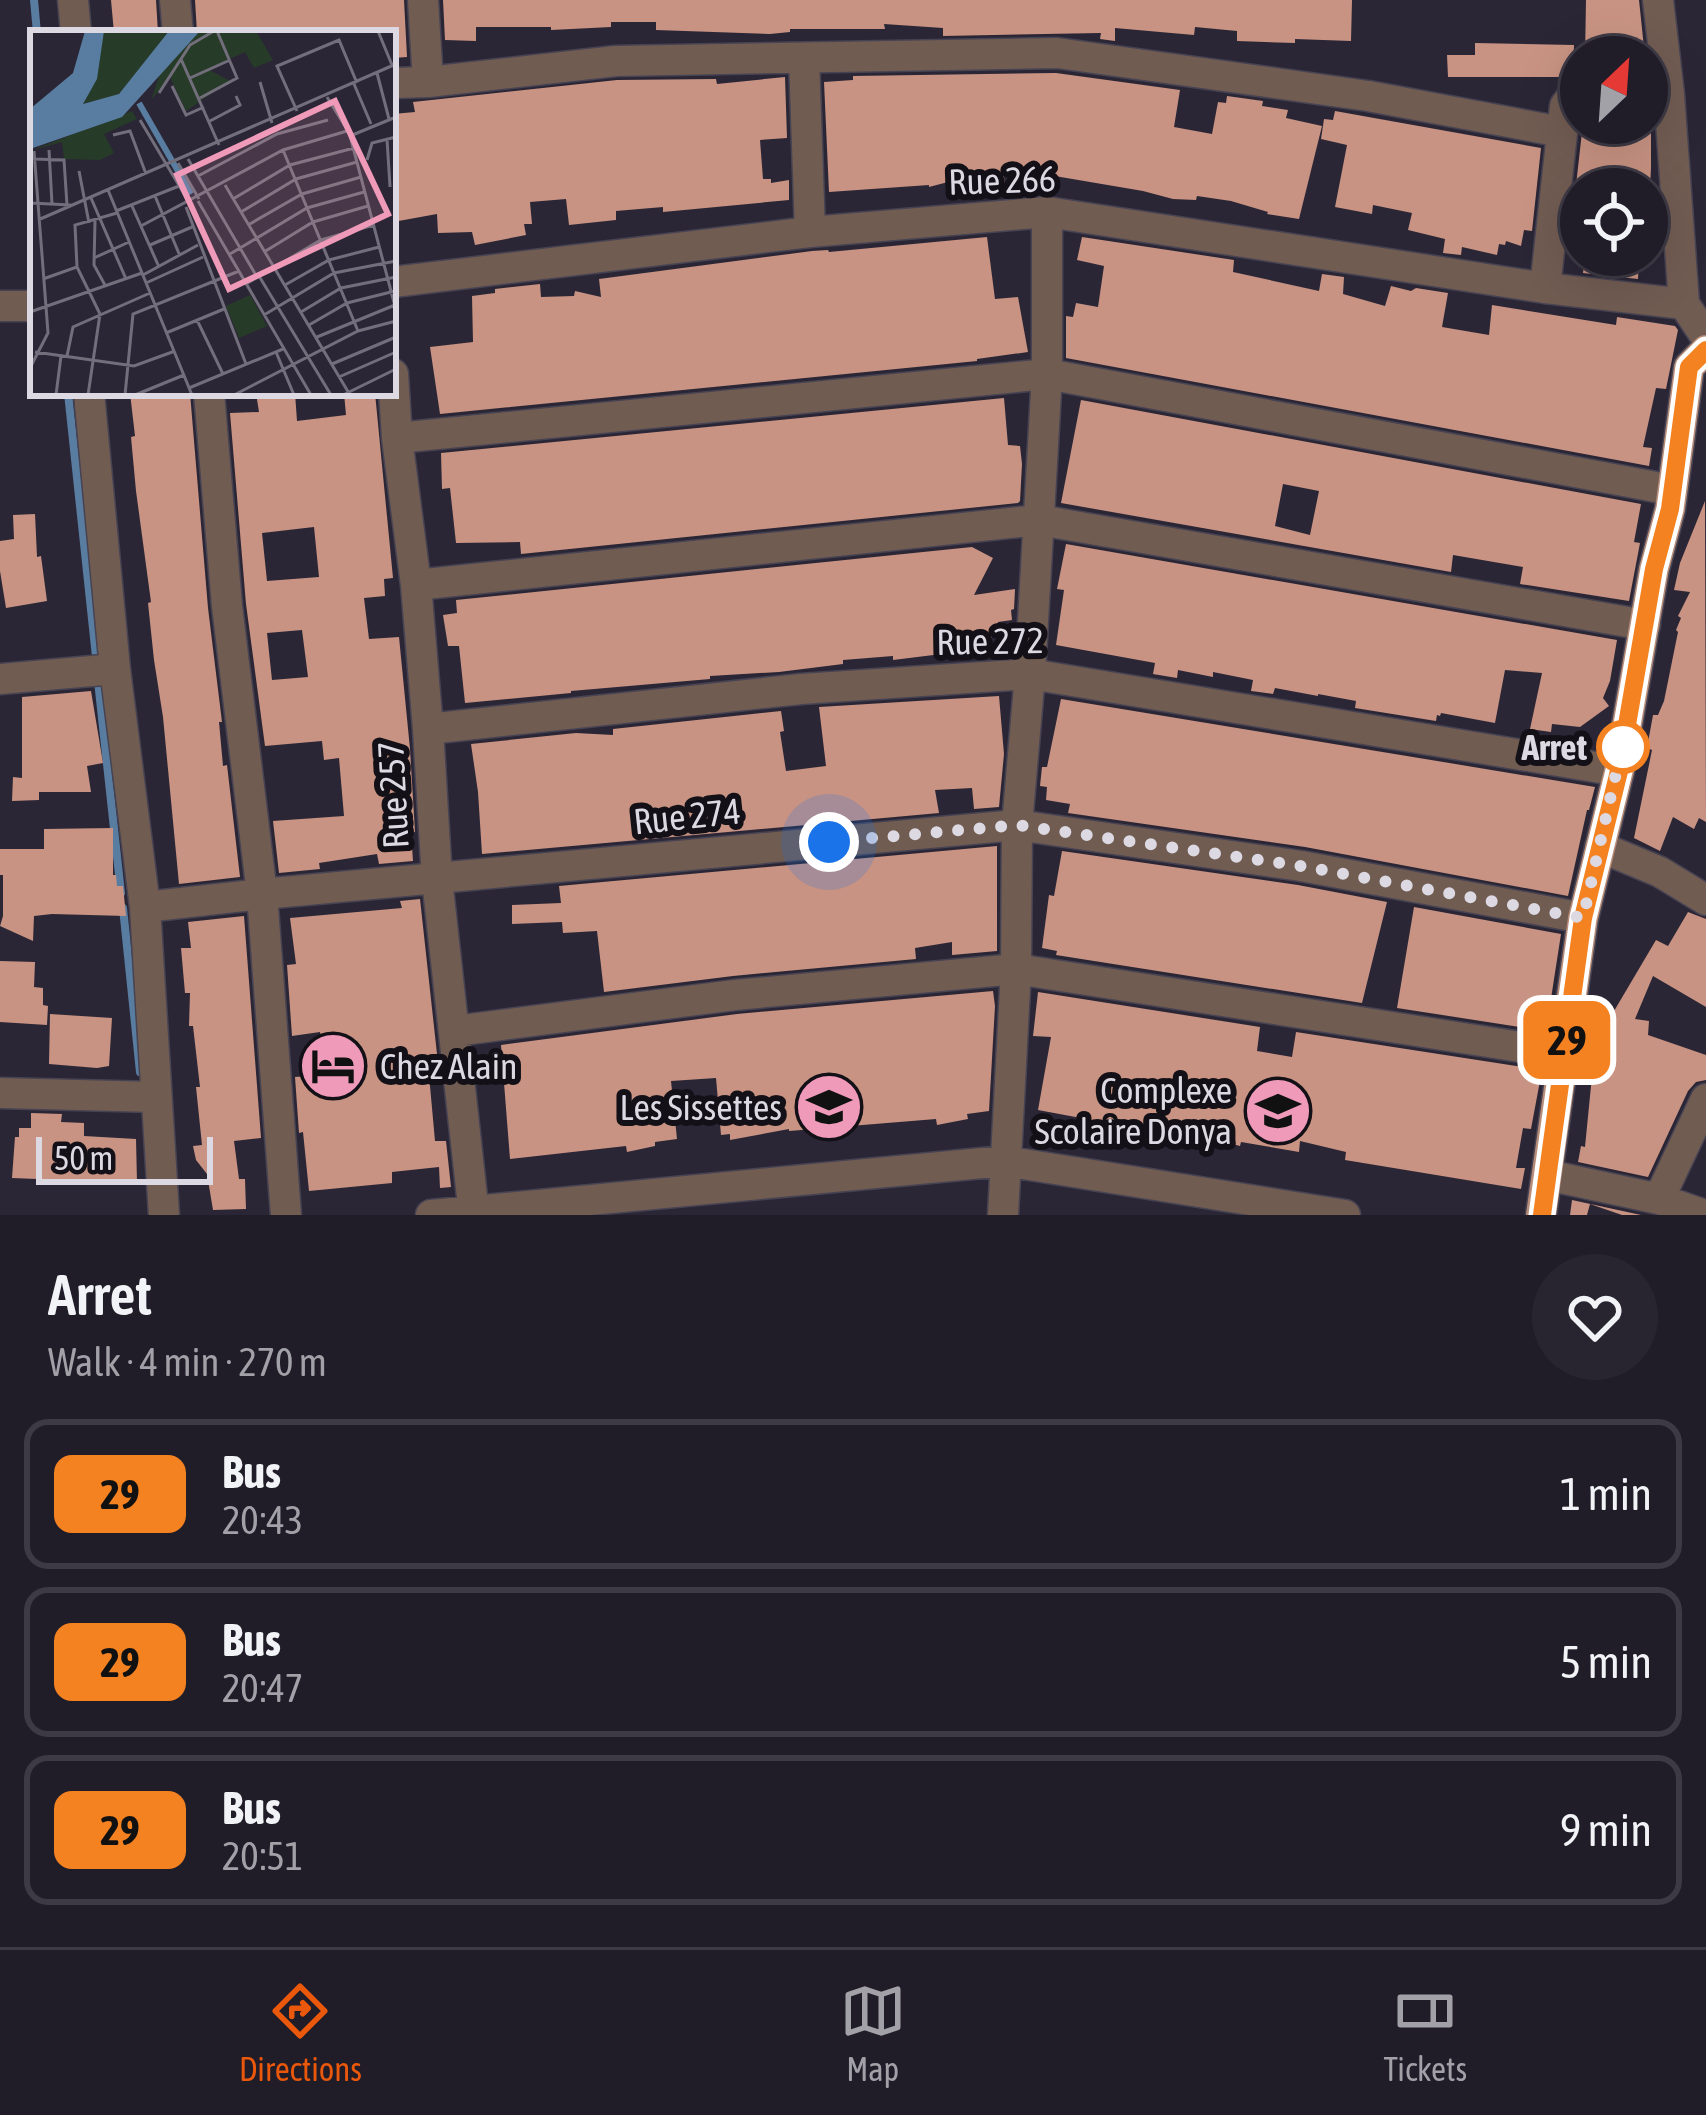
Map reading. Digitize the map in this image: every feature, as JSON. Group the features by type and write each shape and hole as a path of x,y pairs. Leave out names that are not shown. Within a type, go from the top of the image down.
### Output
{"main road":[{"path":"1541,1215 1583,918 1619,771 1674,476 1689,367 1706,350"},
{"path":"1674,476 1706,438"}],"street":[{"path":"73,0 76,30"},
{"path":"175,0 178,30"},
{"path":"424,0 428,82"},
{"path":"1658,0 1658,36"},
{"path":"396,83 616,61 1057,53 1368,96 1560,132"},
{"path":"804,58 811,232"},
{"path":"1545,288 1561,144"},
{"path":"1664,144 1684,304 1706,338"},
{"path":"1003,1215 1016,969 1017,825 1047,374 1047,212"},
{"name":"Rue 266","path":"396,282 811,232 1047,212 1545,288 1684,304"},
{"path":"397,437 1047,374 1674,476"},
{"path":"89,396 115,669 145,908 164,1215"},
{"path":"209,396 227,606 262,894 286,1215"},
{"name":"Rue 257","path":"394,396 416,585 437,879 473,1213"},
{"path":"416,585 1039,520 1645,625"},
{"path":"0,679 115,669"},
{"name":"Rue 272","path":"428,729 801,688 1030,674 1619,771"},
{"name":"Rue 274","path":"145,908 1017,825 1301,866 1583,918"},
{"path":"1600,847 1660,872 1706,900"},
{"path":"455,1031 735,995 1016,969 1566,1054"},
{"path":"0,1093 155,1097"},
{"path":"1659,1199 1706,1099"},
{"path":"431,1215 1004,1161 1346,1215"},
{"path":"1547,1175 1659,1199 1705,1215"}],"building":[{"path":"111,0 156,0 158,30 114,30"},
{"path":"195,0 404,0 407,57 396,58 396,30 197,30"},
{"path":"443,0 1352,0 1351,41 1295,39 1295,43 1237,41 1237,31 1195,27 1194,35 1115,28 1115,41 1100,39 1101,33 943,36 943,28 884,24 885,29 790,29 770,34 656,30 656,22 551,30 476,27 476,41 445,40"},
{"path":"1586,0 1639,0 1643,36 1585,36"},
{"path":"1475,43 1560,45 1560,77 1448,77 1447,55 1475,55"},
{"path":"1056,73 1180,90 1174,127 1212,134 1218,102 1226,103 1227,96 1263,101 1262,106 1288,110 1286,118 1322,126 1299,219 1231,201 1197,196 1196,200 1173,199 1043,174 1004,175 1005,188 984,191 983,179 972,180 971,176 929,187 829,192 824,82 853,80 853,76"},
{"path":"785,77 787,138 760,140 763,179 771,183 789,180 789,200 663,212 663,207 616,211 616,220 569,225 566,199 530,202 532,224 524,224 526,235 475,245 472,232 438,233 437,214 396,221 396,114 415,112 413,102 617,80 716,79 717,84"},
{"path":"1335,111 1541,148 1532,231 1524,230 1521,246 1506,241 1499,244 1497,255 1462,247 1461,255 1443,253 1445,239 1408,230 1412,213 1373,205 1372,214 1335,207 1347,145 1321,139 1324,119 1333,120"},
{"path":"1581,144 1651,144 1651,168 1578,168"},
{"path":"987,237 995,299 1018,297 1028,352 977,361 440,414 430,347 473,342 472,296 540,284 541,297 574,296 575,291 601,297 599,279 812,251"},
{"path":"1082,237 1234,260 1233,272 1319,291 1322,274 1344,277 1343,294 1385,306 1391,286 1448,293 1442,327 1489,335 1492,305 1616,325 1617,317 1675,326 1666,389 1656,388 1643,447 1652,448 1649,466 1066,358 1066,316 1073,317 1076,303 1098,307 1104,266 1077,260"},
{"path":"130,396 190,396 223,766 227,765 240,877 179,884 136,491 131,437 135,436"},
{"path":"256,396 295,396 297,421 346,415 344,396 375,396 393,578 384,579 385,596 364,598 369,639 399,637 410,749 413,861 379,864 377,854 319,863 320,869 279,873 273,821 344,816 339,758 324,760 322,741 265,746 246,604 230,413 259,412","holes":["314,527 319,577 267,581 262,533","302,630 308,677 272,680 267,633"]},
{"path":"1004,398 1008,445 1020,446 1018,503 521,554 520,542 456,543 450,488 442,489 441,453"},
{"path":"1081,400 1641,504 1634,542 1640,543 1629,601 1520,584 1523,567 1453,555 1451,572 1061,503","holes":["1283,484 1319,491 1310,535 1275,526"]},
{"path":"1705,501 1706,822 1699,818 1694,829 1673,817 1660,851 1634,838 1652,750 1647,748 1653,715 1658,715 1664,701 1678,616 1690,592 1674,590"},
{"path":"35,514 37,557 41,556 47,601 6,608 0,541 14,539 13,515"},
{"path":"1066,544 1617,640 1603,698 1609,706 1580,727 1552,724 1551,732 1530,729 1542,673 1505,670 1495,723 1441,713 1436,721 1275,688 1273,694 1251,691 1253,680 1213,672 1213,677 1178,670 1177,678 1153,674 1155,663 1056,645 1064,590 1057,589"},
{"path":"972,547 993,558 974,595 1015,589 1014,609 1012,620 998,622 999,636 981,639 982,645 965,647 966,651 893,660 893,656 843,660 843,664 779,672 465,703 459,646 448,646 443,615 457,613 456,600"},
{"path":"91,691 103,763 87,766 91,792 39,792 39,800 12,801 13,777 22,778 22,697"},
{"path":"999,696 1004,754 999,807 974,809 972,788 935,790 939,813 482,854 471,744 576,733 613,735 613,729 781,711 786,771 826,766 819,707"},
{"path":"1061,699 1595,787 1568,896 1305,847 1068,813 1070,804 1046,800 1047,787 1040,786"},
{"path":"113,828 113,875 117,886 123,886 126,916 34,916 33,941 0,926 0,849 44,849 44,829"},
{"path":"997,846 997,951 952,955 952,942 915,948 916,959 604,992 597,931 563,933 562,922 512,924 512,905 561,903 559,886"},
{"path":"1062,851 1387,902 1362,1003 1056,955 1057,951 1042,948 1049,895 1054,896"},
{"path":"420,899 438,1063 428,1064 435,1141 446,1141 451,1187 440,1188 439,1167 392,1172 392,1183 309,1191 295,1077 326,1075 320,1032 292,1036 287,965 296,964 290,918 402,908 400,901"},
{"path":"1414,907 1561,934 1546,1031 1397,1008"},
{"path":"1688,912 1706,919 1706,1007 1653,976 1635,1019 1649,1021 1648,1035 1706,1055 1706,1080 1688,1091 1648,1177 1578,1162 1581,1146 1585,1147 1597,1025 1604,1028 1656,940 1668,946"},
{"path":"244,916 261,1138 234,1141 239,1179 245,1179 246,1209 213,1210 207,1174 193,1146 202,1145 196,1087 200,1087 181,948 191,948 188,922"},
{"path":"0,961 35,962 34,987 43,988 47,1025 0,1022"},
{"path":"993,991 989,1111 967,1114 968,1119 937,1125 936,1119 789,1129 730,1140 730,1134 721,1135 716,1078 671,1081 677,1139 627,1152 626,1146 510,1159 501,1045 737,1014"},
{"path":"1038,992 1260,1027 1257,1051 1292,1057 1296,1032 1542,1070 1531,1129 1523,1128 1516,1168 1525,1168 1521,1189 1345,1160 1346,1152 1300,1141 1299,1152 1241,1142 1240,1146 1158,1125 1113,1124 1038,1110 1051,1037 1033,1036"},
{"path":"50,1014 112,1018 109,1066 49,1064"},
{"path":"31,1113 62,1114 61,1122 84,1123 84,1136 136,1139 137,1183 12,1178 15,1137 19,1137 19,1128 31,1128"},
{"path":"1572,1200 1641,1215 1622,1215 1590,1204 1587,1215 1570,1215"}],"waterway":[{"path":"34,0 37,30"},
{"path":"68,396 97,666"},
{"path":"98,681 121,893"},
{"path":"123,908 140,1072"}],"bus line":[{"name":"29","path":"1542,1215 1583,918 1619,771 1654,569 1670,509 1689,367 1706,350"}],"place":[{"name":"Arret","path":"1623,747"},
{"name":"Chez Alain","path":"333,1066"},
{"name":"Les Sissettes","path":"829,1107"},
{"name":"Complexe Scolaire Donya","path":"1278,1111"}],"route":[{"path":"829,842 1017,825 1301,866 1583,918 1625,734 1623,747"}]}
